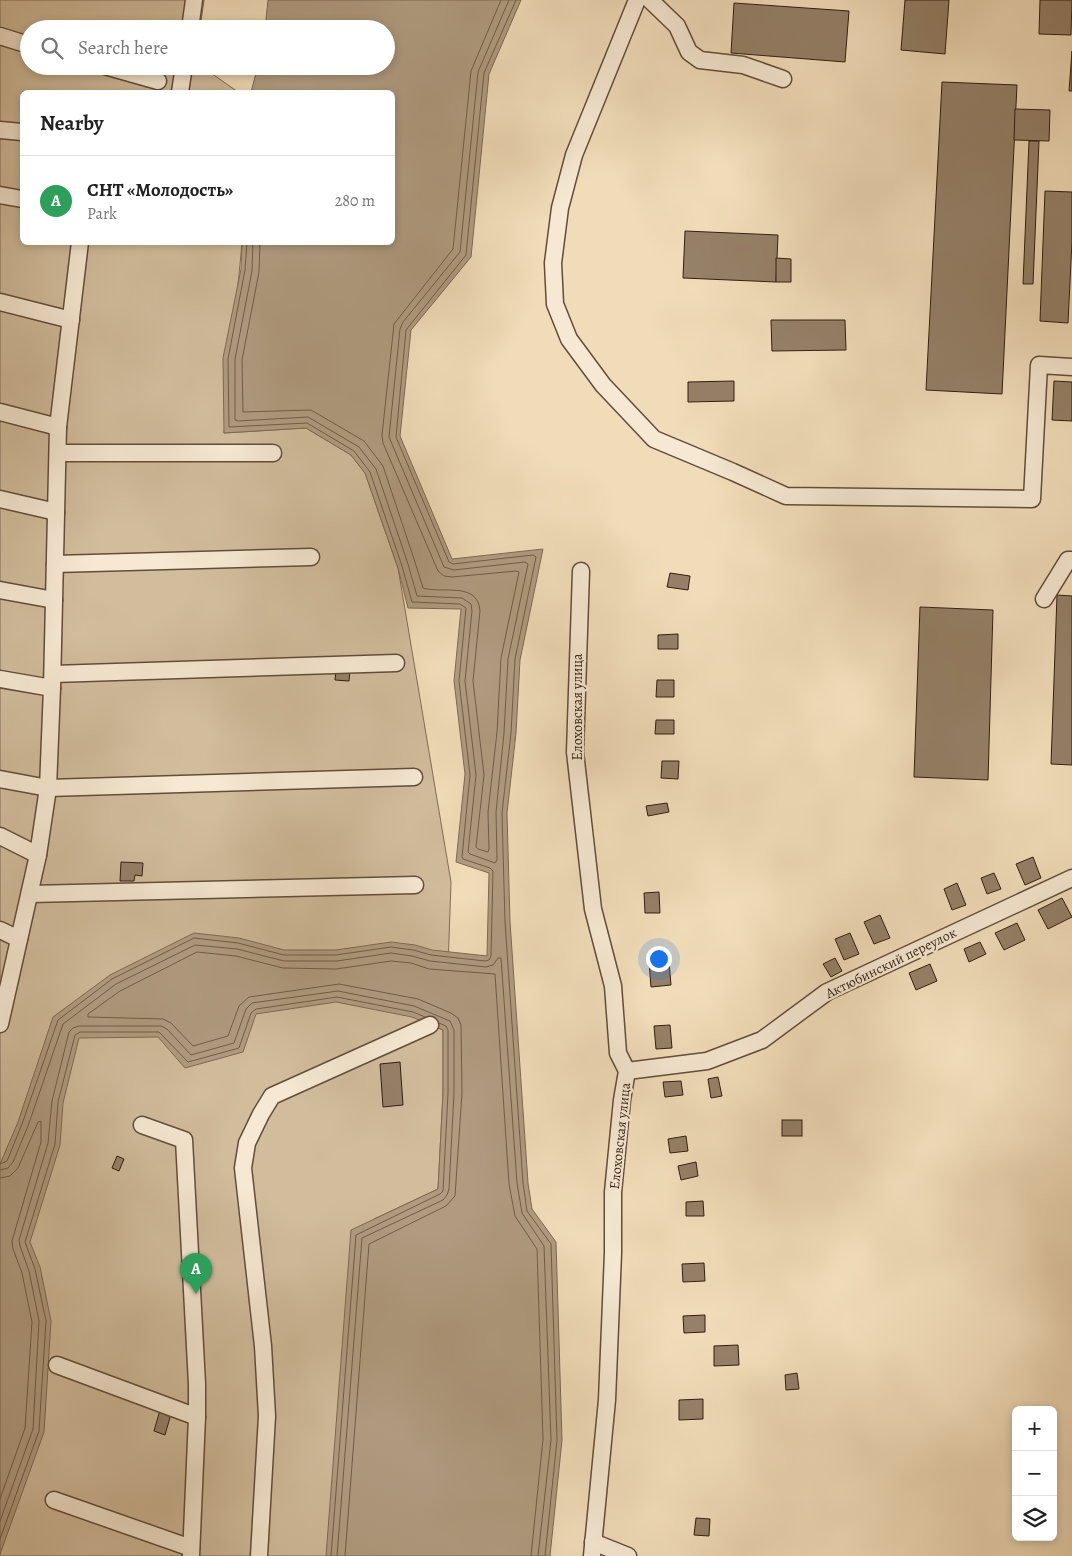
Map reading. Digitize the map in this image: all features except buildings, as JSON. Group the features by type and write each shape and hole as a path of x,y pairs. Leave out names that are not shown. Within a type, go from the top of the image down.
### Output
{"street":[{"path":"191,20 194,0"},
{"path":"637,0 574,155 560,208 553,263 556,304 569,339 603,385 654,439 786,496 1032,498 1039,366 1072,367"},
{"path":"650,0 676,26 688,52 700,60 743,66 783,79"},
{"path":"0,36 20,42"},
{"path":"137,75 158,81"},
{"path":"180,90 183,75"},
{"path":"0,130 20,132"},
{"path":"0,194 20,199"},
{"path":"0,1024 38,856 48,788 58,427 80,245"},
{"path":"0,302 71,320"},
{"path":"0,412 58,427"},
{"path":"58,453 273,453"},
{"path":"0,499 56,512"},
{"path":"55,564 311,557"},
{"path":"1044,599 1068,560 1072,560"},
{"name":"Елоховская улица","path":"581,571 575,752 593,910 613,986 618,1053 627,1072 622,1100 613,1192 613,1253 607,1400 593,1549"},
{"path":"0,590 54,600"},
{"path":"0,679 52,681 396,663"},
{"path":"0,779 48,788 414,777"},
{"path":"0,836 38,856"},
{"name":"Актюбинский переулок","path":"627,1072 708,1061 762,1040 827,992 1072,878"},
{"path":"30,894 415,885"},
{"path":"0,930 19,939"},
{"path":"259,1556 267,1416 263,1346 243,1168 247,1143 272,1096 430,1025"},
{"path":"54,1500 191,1552 197,1417 184,1140 142,1125"},
{"path":"57,1365 197,1417"},
{"path":"593,1549 628,1556"}],"shaded area":[{"path":"0,0 204,0 201,20 20,20 20,75 214,75 235,90 20,90 20,245 242,245 224,433 306,428 351,455 365,473 398,568 451,882 448,967 431,1025 443,1030 443,1093 438,1189 374,1219 350,1556 0,1556"}],"water":[{"path":"268,0 521,0 489,74 471,257 411,330 400,436 452,559 543,549 520,660 516,733 507,813 510,922 528,1183 532,1209 556,1242 562,1440 550,1556 326,1556 351,1230 438,1189 443,1093 443,1030 412,1017 336,1002 256,1014 243,1052 185,1068 158,1037 79,1038 63,1103 60,1145 30,1242 40,1267 51,1321 44,1432 0,1554 0,1164 18,1122 53,1017 110,975 194,933 239,938 284,950 336,950 391,942 415,945 432,950 487,956 489,873 456,862 465,774 454,681 461,609 408,608 398,568 365,473 351,455 306,428 224,433 223,358 241,269 242,245 395,245 395,90 252,90 256,75 395,75 395,20 266,20"}],"place":[{"name":"СНТ «Молодость»","path":"196,1294"}]}
